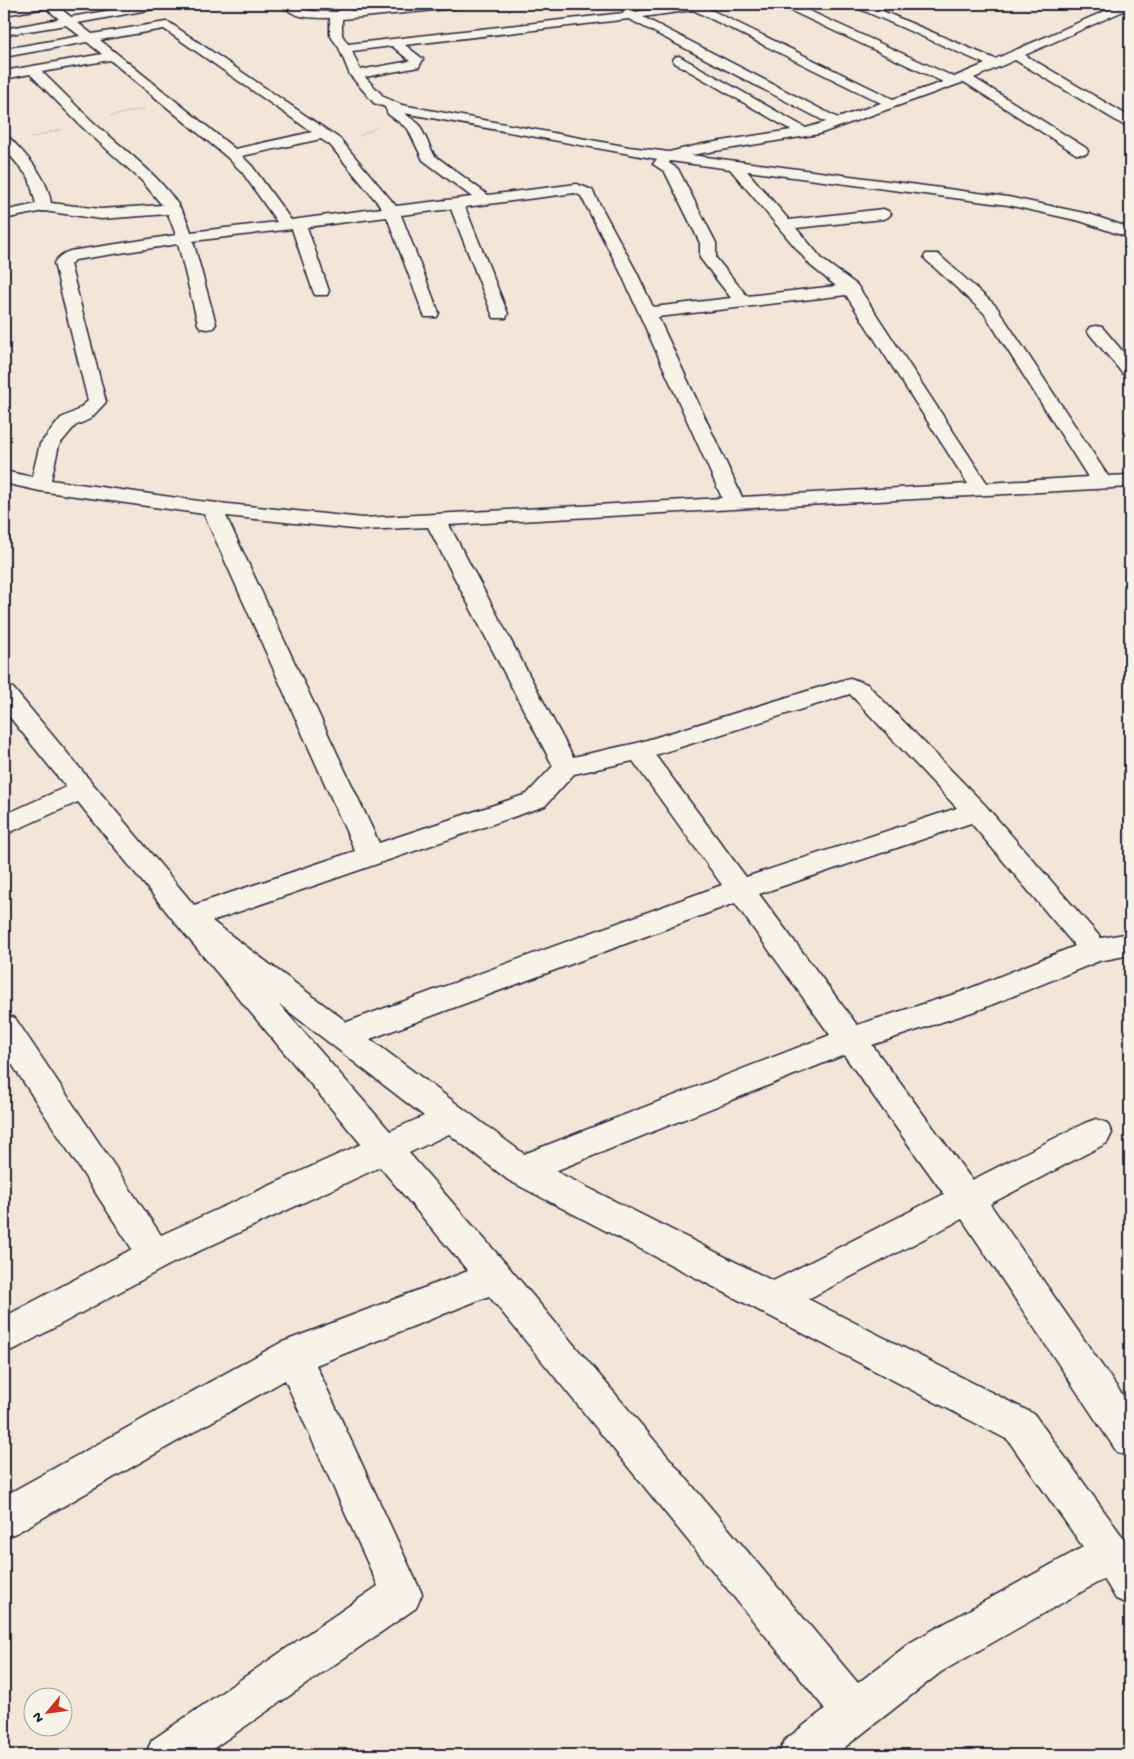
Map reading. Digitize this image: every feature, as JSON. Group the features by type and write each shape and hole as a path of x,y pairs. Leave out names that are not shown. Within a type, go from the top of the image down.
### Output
{"street":[{"path":"4,12 49,4 232,154 247,169 292,224 321,291"},
{"path":"4,32 164,4"},
{"path":"287,4 293,10 303,14 338,15 466,4"},
{"path":"352,4 338,15 335,23 336,35 345,48 356,75 380,100 399,108 663,160 735,166 1008,201 1084,217 1130,234"},
{"path":"345,48 461,35 628,10 711,4"},
{"path":"785,4 960,80 1081,151"},
{"path":"857,4 996,64"},
{"path":"663,160 703,148 805,132 838,123 960,80 1130,4"},
{"path":"694,6 893,104"},
{"path":"418,8 461,35"},
{"path":"628,10 838,123"},
{"path":"4,53 166,24 338,145 392,211 431,313"},
{"path":"167,42 187,39"},
{"path":"356,75 415,64 417,59 394,42"},
{"path":"4,75 111,54 128,48"},
{"path":"1016,55 1130,123"},
{"path":"679,60 805,132"},
{"path":"33,70 85,122 147,178 173,209 184,238 207,324"},
{"path":"390,104 393,111 414,127 428,157 486,200"},
{"path":"232,154 324,134"},
{"path":"4,140 36,176 44,198 44,207"},
{"path":"663,160 671,169 708,244 708,258 743,302"},
{"path":"735,166 817,263 851,289 982,490"},
{"path":"40,485 50,444 68,422 82,415 97,402 62,263 70,256 184,238 577,188 587,193 628,271 735,503"},
{"path":"456,203 500,314"},
{"path":"4,215 44,207 101,214 173,209"},
{"path":"784,225 883,214"},
{"path":"932,257 990,310 1102,483"},
{"path":"647,313 851,289"},
{"path":"1096,331 1130,371"},
{"path":"4,478 40,485 212,508 363,524 1130,482"},
{"path":"212,508 371,856"},
{"path":"436,521 566,767"},
{"path":"188,918 536,800 566,767 639,751 852,686 859,689 976,812 1095,950"},
{"path":"4,694 188,918 495,1277 855,1712"},
{"path":"639,751 991,1232 1130,1439"},
{"path":"4,826 82,790"},
{"path":"344,1036 739,890 976,812"},
{"path":"188,918 520,1170 1021,1427 1121,1569 926,1657 800,1755"},
{"path":"520,1170 850,1040 970,1001 1095,950 1130,944"},
{"path":"4,1027 155,1255"},
{"path":"4,1336 155,1255 452,1118"},
{"path":"772,1300 1096,1132"},
{"path":"4,1518 293,1356 495,1277"},
{"path":"167,1755 402,1594 293,1356"}],"path":[{"path":"338,145 400,117"}]}
